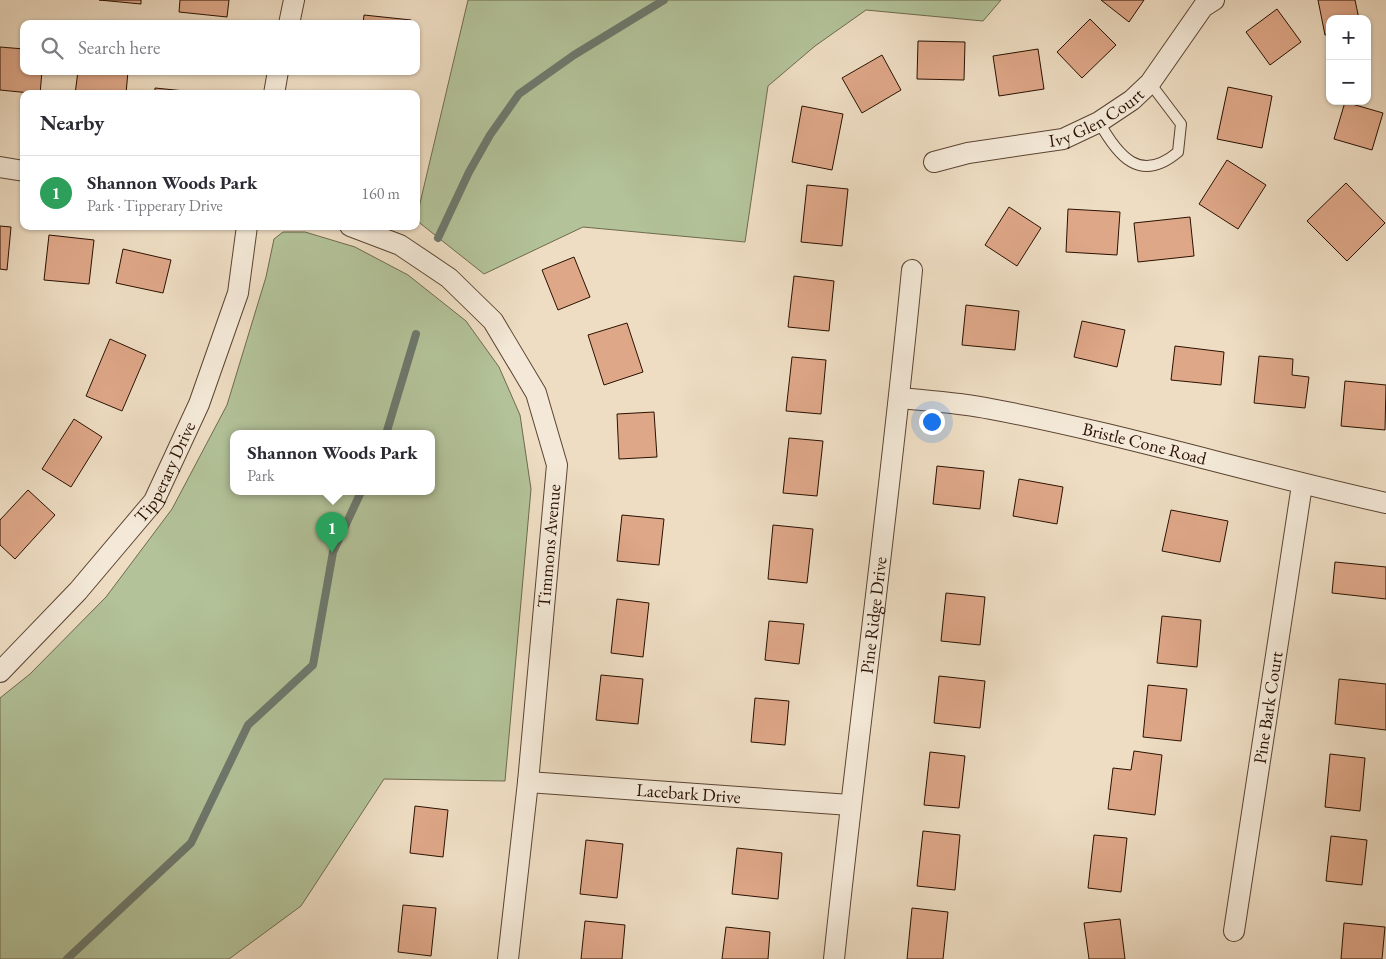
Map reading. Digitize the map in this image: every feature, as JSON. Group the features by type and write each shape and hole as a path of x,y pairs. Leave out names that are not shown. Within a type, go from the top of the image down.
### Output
{"street":[{"path":"290,20 294,0"},
{"name":"Ivy Glen Court","path":"934,162 968,153 1063,139 1099,122 1132,100 1150,83 1203,7 1214,0"},
{"path":"275,90 277,75"},
{"path":"0,167 20,170"},
{"name":"Tipperary Drive","path":"0,672 78,591 154,501 199,404 238,293 246,230"},
{"name":"Timmons Avenue","path":"361,230 400,245 449,278 493,321 536,393 556,465 528,782 508,959"},
{"name":"Pine Ridge Drive","path":"834,959 850,805 900,398 912,270"},
{"name":"Bristle Cone Road","path":"900,398 989,409 1118,436 1302,485 1386,503"},
{"name":"Pine Bark Court","path":"1234,931 1302,485"},
{"name":"Lacebark Drive","path":"528,782 850,805"}],"lane":[{"path":"1099,122 1111,145 1129,162 1145,165 1165,164 1178,152 1181,124 1150,83"}],"green space":[{"path":"468,0 1001,0 983,21 866,10 815,46 768,86 745,242 583,227 484,274 420,223 420,203"},
{"path":"283,232 305,232 355,247 408,275 466,321 499,367 520,415 531,489 505,781 384,779 301,906 229,959 0,959 0,698 30,674 106,597 172,509 227,405 266,277 274,239"}],"building":[{"path":"99,0 141,0 141,4"},
{"path":"180,0 229,0 227,17 179,12"},
{"path":"1101,0 1144,0 1129,22"},
{"path":"1318,0 1355,0 1358,15 1326,15 1325,35"},
{"path":"1277,9 1301,42 1270,65 1246,32"},
{"path":"364,15 411,20 363,20"},
{"path":"1090,19 1116,45 1082,78 1057,52"},
{"path":"918,41 965,42 964,80 917,79"},
{"path":"0,47 20,49 20,75 42,75 40,90 20,90 20,92 0,90"},
{"path":"1038,49 1044,89 999,96 993,56"},
{"path":"882,55 901,90 862,113 842,78"},
{"path":"77,75 128,75 126,90 76,90"},
{"path":"1228,87 1272,96 1262,148 1217,139"},
{"path":"155,88 175,90 155,90"},
{"path":"1344,105 1355,105 1383,113 1372,150 1334,139"},
{"path":"802,106 843,114 832,170 792,162"},
{"path":"1227,160 1266,185 1238,229 1199,204"},
{"path":"1346,183 1385,223 1347,261 1307,221"},
{"path":"807,185 848,189 842,246 801,242"},
{"path":"1009,207 1041,228 1017,266 985,245"},
{"path":"1068,209 1120,212 1117,255 1066,252"},
{"path":"1190,217 1194,256 1138,262 1134,223"},
{"path":"0,226 11,227 7,270 0,269"},
{"path":"49,235 94,240 89,284 44,280"},
{"path":"123,249 171,260 163,293 116,283"},
{"path":"574,257 590,297 558,310 542,270"},
{"path":"794,276 834,281 829,331 788,327"},
{"path":"966,305 1019,311 1015,350 962,345"},
{"path":"1082,321 1125,330 1117,367 1074,357"},
{"path":"627,323 643,372 604,385 588,335"},
{"path":"110,339 146,355 122,411 86,396"},
{"path":"1175,346 1224,352 1221,385 1171,380"},
{"path":"1259,356 1293,359 1292,375 1309,377 1305,408 1254,403"},
{"path":"792,357 826,360 821,414 786,411"},
{"path":"1345,381 1386,385 1385,430 1341,426"},
{"path":"654,412 657,457 619,459 617,414"},
{"path":"74,419 102,437 71,487 42,469"},
{"path":"789,438 823,441 817,496 783,493"},
{"path":"937,466 984,471 980,509 933,504"},
{"path":"1019,479 1063,487 1057,524 1013,516"},
{"path":"28,490 55,515 15,559 0,545 0,520"},
{"path":"1171,510 1228,521 1220,562 1162,551"},
{"path":"622,515 664,519 659,565 617,561"},
{"path":"773,525 813,529 807,583 768,579"},
{"path":"1335,562 1386,567 1386,599 1332,593"},
{"path":"946,593 985,597 980,645 941,641"},
{"path":"617,599 649,603 643,657 611,653"},
{"path":"1162,616 1201,620 1197,667 1157,663"},
{"path":"769,621 804,624 799,664 765,660"},
{"path":"601,675 643,679 638,724 596,720"},
{"path":"939,676 985,681 980,728 934,723"},
{"path":"1339,679 1386,684 1386,730 1335,724"},
{"path":"1148,685 1187,689 1181,741 1143,737"},
{"path":"755,698 789,701 785,745 751,742"},
{"path":"1134,751 1162,755 1155,815 1108,809 1113,768 1131,770"},
{"path":"930,752 965,756 959,808 924,805"},
{"path":"1330,754 1365,758 1360,811 1325,807"},
{"path":"415,806 448,810 443,857 410,853"},
{"path":"923,831 960,835 955,890 917,886"},
{"path":"1094,835 1127,838 1121,892 1088,888"},
{"path":"1331,836 1367,840 1362,885 1326,881"},
{"path":"586,840 623,844 617,898 580,894"},
{"path":"737,848 782,853 778,899 732,894"},
{"path":"403,905 436,908 431,956 398,952"},
{"path":"912,908 948,912 943,959 907,959"},
{"path":"1120,919 1125,959 1089,959 1084,923"},
{"path":"585,921 625,925 622,959 581,959"},
{"path":"1344,923 1385,927 1382,959 1341,959"},
{"path":"726,927 770,932 768,959 722,959"}],"waterway":[{"path":"438,238 469,172 490,135 519,94 574,55 664,0"},
{"path":"387,430 416,334"},
{"path":"67,959 191,843 248,725 313,665 333,552 360,495"}],"place":[{"name":"Shannon Woods Park","path":"332,553"}]}
